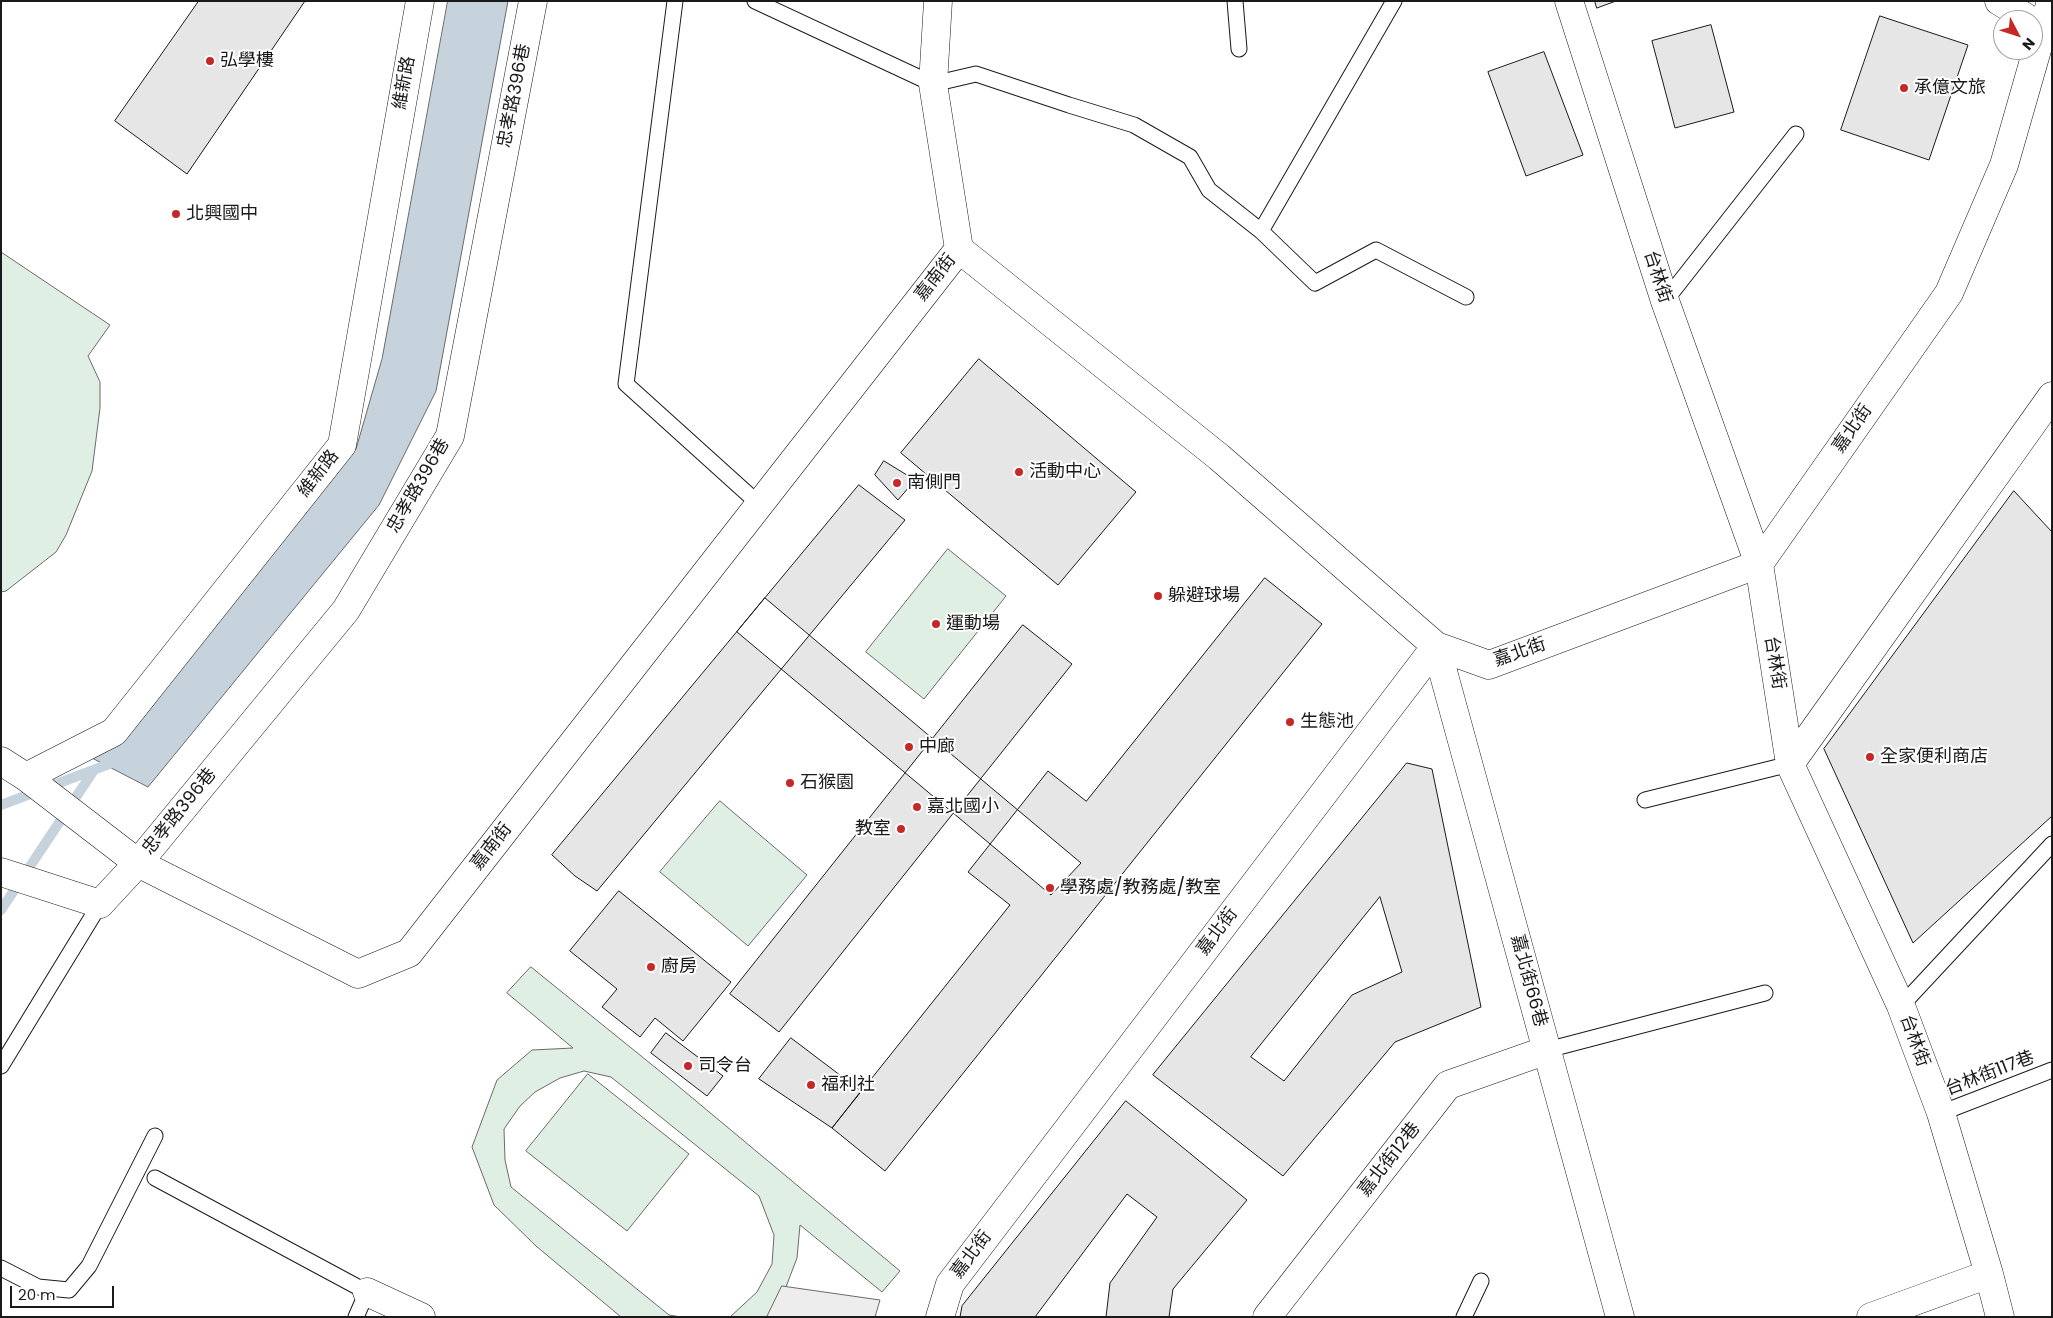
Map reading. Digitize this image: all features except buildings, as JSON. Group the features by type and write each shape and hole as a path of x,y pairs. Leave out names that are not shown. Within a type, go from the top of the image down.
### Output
{"street":[{"name":"維新路","path":"26,777 114,732 342,445 420,1"},
{"name":"忠孝路396巷","path":"100,904 138,863 346,610 450,436 533,1"},
{"name":"嘉南街","path":"26,777 138,863 358,974 409,953 959,249 933,84 938,1"},
{"name":"台林街","path":"1570,1 1665,301 1759,564 1790,764 1901,1006 1941,1113 2000,1317"},
{"path":"1999,1 2014,10"},
{"name":"嘉北街","path":"2043,19 2051,1"},
{"name":"嘉北街","path":"940,1317 950,1284 1436,646 1489,665 1759,564 1949,293 2004,165 2031,60"},
{"path":"959,249 1219,457 1436,646"},
{"path":"1790,764 2052,396"},
{"name":"嘉北街66巷","path":"1436,646 1620,1317"},
{"path":"1,761 26,777"},
{"path":"1,872 100,904"},
{"name":"嘉北街12巷","path":"1267,1317 1448,1085 1547,1050"},
{"path":"1871,1317 1989,1274"},
{"path":"367,1292 421,1317"}],"lane":[{"path":"675,1 626,384 760,505"},
{"path":"755,1 933,84 976,74 1134,125 1190,157 1208,190 1261,231 1315,283 1376,250 1466,297"},
{"path":"1235,1 1239,49"},
{"path":"1261,231 1394,1"},
{"path":"1665,301 1796,134"},
{"path":"1645,800 1790,764"},
{"path":"1901,1006 2052,844"},
{"path":"1,1066 100,904"},
{"path":"1547,1050 1766,993"},
{"name":"台林街117巷","path":"1941,1113 2052,1070"},
{"path":"1,1268 38,1287 69,1290 89,1266 155,1136"},
{"path":"155,1178 367,1292 356,1317"},
{"path":"1464,1317 1481,1281"}],"green space":[{"path":"1,252 110,325 88,356 100,382 100,408 92,471 66,535 56,552 6,591 1,592"},
{"name":"運動場","path":"948,549 1006,596 924,699 866,652"},
{"path":"720,801 807,875 748,946 660,872"},
{"path":"531,967 672,1081 900,1271 882,1292 800,1225 797,1258 776,1313 771,1317 730,1317 757,1292 772,1264 774,1235 759,1196 611,1077 584,1071 560,1078 535,1092 520,1106 504,1129 505,1160 511,1187 669,1315 681,1317 621,1317 536,1246 494,1205 472,1147 497,1080 532,1050 573,1048 507,993"},
{"path":"588,1074 689,1154 627,1231 526,1151"}],"shaded area":[{"path":"448,1 508,1 436,391 379,505 148,787 90,757 356,449 382,359"},
{"path":"782,1286 880,1300 875,1317 767,1317"}],"waterway":[{"path":"1,805 117,761"},
{"path":"1,910 94,770"}],"place":[{"name":"弘學樓","path":"210,61"},
{"name":"承億文旅","path":"1904,88"},
{"name":"北興國中","path":"176,214"},
{"name":"活動中心","path":"1019,472"},
{"name":"南側門","path":"897,483"},
{"name":"躲避球場","path":"1158,596"},
{"name":"運動場","path":"936,624"},
{"name":"生態池","path":"1290,722"},
{"name":"中廊","path":"909,747"},
{"name":"全家便利商店","path":"1870,757"},
{"name":"石猴園","path":"790,783"},
{"name":"嘉北國小","path":"917,807"},
{"name":"教室","path":"901,829"},
{"name":"學務處/教務處/教室","path":"1050,888"},
{"name":"廚房","path":"651,967"},
{"name":"司令台","path":"688,1066"},
{"name":"福利社","path":"811,1085"}]}
